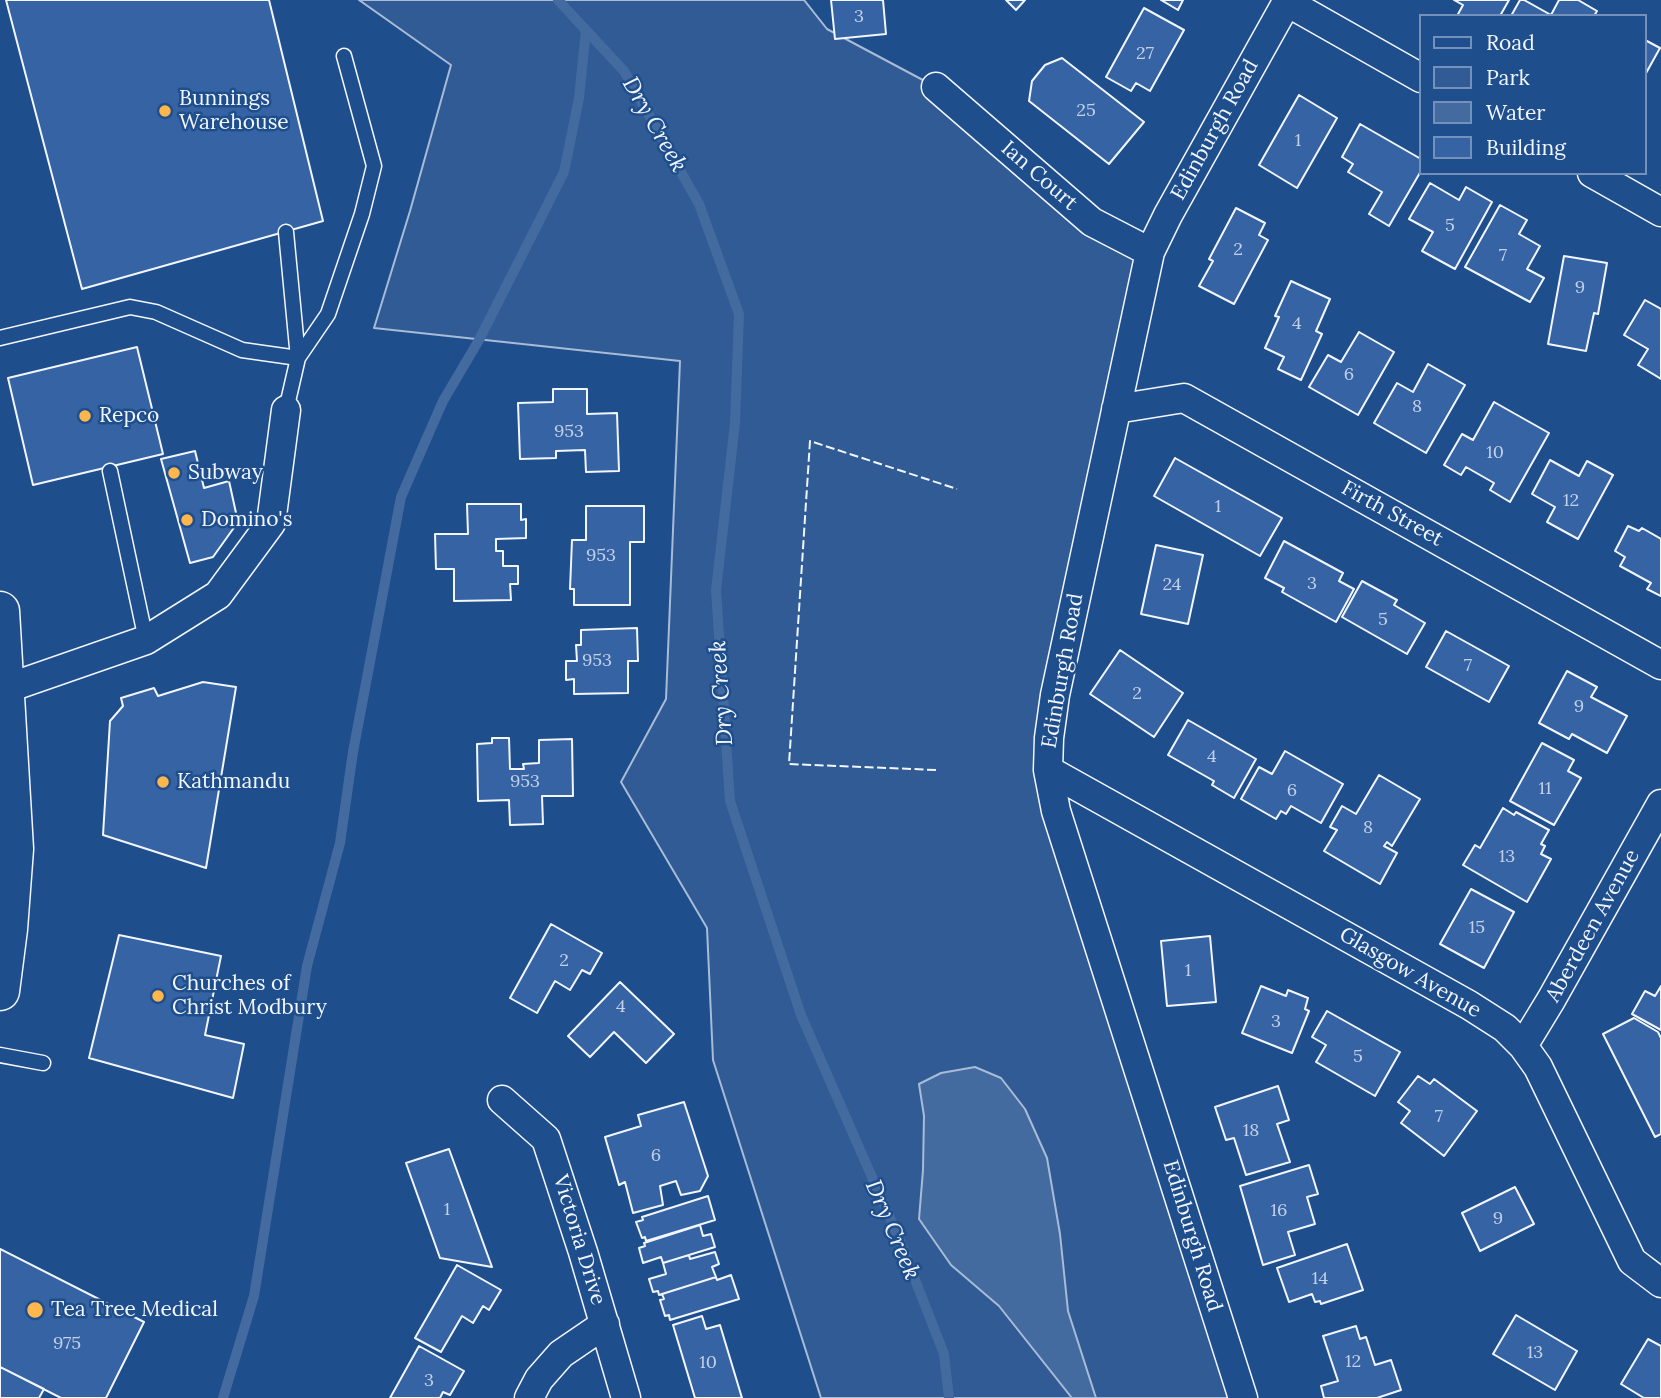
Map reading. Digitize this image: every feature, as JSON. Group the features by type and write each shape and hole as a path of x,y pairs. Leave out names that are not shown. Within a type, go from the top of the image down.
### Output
{"highway":[{"path":"0,611 6,815 14,849 0,991"}],"street":[{"path":"1288,1 1420,77"},
{"name":"Edinburgh Road","path":"1243,1398 1056,811 1048,770 1048,738 1150,252 1288,1"},
{"name":"Ian Court","path":"936,87 1092,222 1150,252"},
{"path":"1596,175 1661,212"},
{"name":"Firth Street","path":"1116,409 1184,398 1661,665"},
{"path":"2,690 146,640 218,595 271,523 286,410"},
{"name":"Glasgow Avenue","path":"1048,770 1469,1005 1505,1028 1523,1046 1538,1067 1632,1261 1661,1283"},
{"name":"Aberdeen Avenue","path":"1523,1046 1661,804"},
{"name":"Victoria Drive","path":"502,1100 546,1139 626,1398"},
{"path":"529,1398 539,1379 561,1354 605,1324"}],"lane":[{"path":"298,358 328,314 362,214 374,166 344,56"},
{"path":"286,232 298,358 286,410"},
{"path":"0,338 130,307 156,312 242,350 298,358"},
{"path":"110,471 146,640"},
{"path":"0,1055 43,1063"}],"green space":[{"path":"359,0 804,0 827,29 936,87 1150,252 1049,738 1234,1398 821,1398 713,1060 707,928 621,782 666,699 680,361 374,328 451,65"}],"water":[{"path":"975,1067 1001,1078 1025,1109 1047,1158 1060,1234 1068,1311 1096,1398 1072,1398 999,1306 951,1265 919,1219 924,1116 919,1084 941,1073"}],"building":[{"name":"Bunnings Warehouse","path":"6,0 269,0 323,221 82,289"},
{"path":"831,0 883,0 886,34 835,39"},
{"path":"1006,0 1025,0 1016,10"},
{"path":"1161,0 1183,0 1178,10"},
{"path":"1454,0 1509,0 1501,14 1458,14 1463,5"},
{"path":"1520,0 1524,0 1549,14 1512,14"},
{"path":"1559,0 1578,0 1597,11 1595,14 1552,14"},
{"path":"1144,8 1184,30 1150,91 1136,83 1131,91 1106,77"},
{"path":"1647,41 1660,48 1647,71"},
{"path":"1062,58 1144,122 1109,164 1029,101 1032,81 1045,65"},
{"path":"1299,95 1337,118 1297,188 1259,165"},
{"path":"1360,124 1420,158 1420,173 1389,226 1369,214 1382,192 1348,172 1353,164 1342,157"},
{"path":"1430,183 1459,200 1466,187 1492,202 1455,269 1422,251 1433,232 1409,219"},
{"path":"1500,205 1527,220 1519,234 1540,246 1527,269 1544,278 1530,302 1465,267"},
{"path":"1236,208 1265,223 1259,235 1268,240 1234,304 1199,286 1213,261 1209,259"},
{"path":"1564,256 1607,263 1598,314 1594,313 1586,351 1548,344"},
{"path":"1291,281 1330,299 1316,331 1322,334 1301,380 1278,369 1284,357 1265,348 1279,317 1275,316"},
{"path":"1645,300 1661,309 1661,379 1638,365 1648,349 1624,335"},
{"path":"1359,332 1394,352 1358,415 1309,387 1328,355 1341,362"},
{"name":"Repco","path":"137,347 163,454 33,485 8,378"},
{"path":"1428,364 1465,385 1426,453 1374,423 1397,383 1413,392"},
{"path":"553,389 587,389 587,414 617,413 619,471 586,472 585,450 556,451 556,458 520,459 518,403 553,402"},
{"path":"1494,402 1549,433 1510,502 1490,490 1494,483 1466,467 1461,475 1444,465 1462,434 1473,440"},
{"path":"195,451 204,488 229,481 238,522 213,557 190,563 161,459"},
{"path":"1175,458 1282,518 1260,556 1154,496"},
{"path":"1550,460 1579,476 1587,461 1613,475 1578,539 1547,522 1555,507 1532,494"},
{"path":"467,504 521,504 521,520 526,519 526,538 496,539 496,551 503,551 503,566 518,566 518,584 510,584 511,600 454,601 454,569 436,569 435,534 468,534"},
{"path":"586,506 644,506 644,542 630,542 630,605 574,605 574,589 570,589 572,540 586,540"},
{"path":"1628,526 1639,531 1642,528 1661,539 1661,596 1647,589 1651,583 1620,566 1625,557 1615,551"},
{"path":"1284,541 1343,573 1339,581 1354,589 1336,622 1282,592 1284,588 1265,578"},
{"path":"1156,545 1203,555 1188,624 1141,614"},
{"path":"1362,581 1397,600 1394,605 1425,623 1407,654 1342,617"},
{"path":"637,628 638,661 628,661 628,693 574,694 574,679 566,680 566,661 577,661 576,645 581,645 581,630"},
{"path":"1446,631 1509,666 1489,702 1426,667"},
{"path":"1120,650 1183,693 1154,737 1090,694"},
{"path":"1567,671 1597,687 1591,697 1627,716 1607,753 1572,734 1569,739 1539,723"},
{"name":"Kathmandu","path":"203,682 236,687 206,868 103,835 110,721 123,706 121,698 154,688 158,696"},
{"path":"1188,720 1256,759 1234,798 1212,785 1214,781 1168,755"},
{"path":"492,738 509,738 510,769 524,769 523,764 539,763 539,740 572,739 573,796 542,796 543,824 510,825 509,800 478,801 477,744 492,743"},
{"path":"1542,743 1574,760 1568,771 1581,778 1554,825 1510,801"},
{"path":"1285,751 1343,784 1321,823 1291,806 1286,814 1281,811 1276,819 1241,799 1259,767 1272,774"},
{"path":"1379,775 1420,799 1392,846 1387,842 1384,846 1397,853 1380,884 1324,851 1337,830 1330,827 1342,806 1356,814"},
{"path":"1503,808 1549,830 1541,844 1545,846 1541,854 1551,859 1527,902 1463,865 1475,845 1480,848"},
{"path":"1471,889 1514,912 1484,968 1440,944"},
{"path":"551,924 602,953 590,974 582,970 570,990 555,981 537,1013 510,998"},
{"name":"Churches of Christ Modbury","path":"119,935 221,956 205,1035 244,1044 233,1098 89,1058"},
{"path":"1210,936 1216,1002 1167,1006 1161,941"},
{"path":"620,982 674,1034 646,1063 614,1032 590,1057 568,1036"},
{"path":"1261,986 1286,996 1288,990 1308,998 1305,1009 1309,1011 1292,1053 1242,1033"},
{"path":"1661,986 1661,1030 1632,1014 1645,991 1655,996"},
{"path":"1327,1011 1400,1052 1375,1096 1316,1062 1326,1045 1312,1037"},
{"path":"1634,1018 1658,1032 1661,1038 1661,1134 1655,1137 1603,1034"},
{"path":"1418,1076 1430,1084 1434,1079 1477,1111 1444,1156 1401,1123 1410,1111 1398,1102"},
{"path":"1278,1086 1289,1120 1277,1124 1290,1162 1246,1175 1234,1138 1226,1140 1215,1107"},
{"path":"684,1102 708,1176 700,1191 681,1195 676,1181 660,1186 663,1205 633,1213 625,1182 619,1185 605,1137 641,1126 638,1115"},
{"path":"449,1149 492,1267 440,1258 406,1163"},
{"path":"1309,1165 1318,1194 1307,1197 1315,1224 1288,1232 1295,1255 1263,1265 1240,1186"},
{"path":"1515,1187 1534,1224 1480,1251 1462,1213"},
{"path":"708,1196 715,1220 646,1241 645,1237 642,1238 636,1222 643,1220 642,1217"},
{"path":"700,1225 703,1236 711,1234 715,1247 663,1263 661,1257 643,1263 639,1248 645,1246 644,1243"},
{"path":"1347,1244 1363,1290 1321,1304 1320,1301 1315,1302 1312,1294 1289,1302 1277,1268"},
{"path":"0,1249 144,1322 106,1398 61,1398 0,1367"},
{"path":"715,1252 719,1264 712,1267 716,1277 659,1295 658,1291 653,1292 649,1279 666,1274 663,1263 689,1255 690,1259"},
{"path":"457,1265 501,1290 489,1310 483,1306 473,1323 462,1316 441,1352 415,1338"},
{"path":"731,1275 739,1299 670,1320 669,1315 665,1316 660,1300 664,1299 662,1294"},
{"path":"1516,1315 1577,1351 1555,1390 1493,1354"},
{"path":"702,1316 706,1329 720,1325 742,1398 695,1398 673,1325"},
{"path":"1356,1326 1360,1339 1366,1337 1375,1365 1391,1360 1401,1390 1377,1398 1324,1398 1321,1386 1338,1381 1323,1336"},
{"path":"1648,1339 1661,1346 1661,1398 1644,1398 1621,1384"},
{"path":"419,1346 464,1371 450,1395 443,1392 440,1398 390,1398"},
{"path":"0,1367 44,1389 39,1398 0,1398"}],"waterway":[{"name":"Dry Creek","path":"558,0 624,71 699,204 739,314 735,423 716,590 730,801 801,1015 900,1241 944,1354 949,1398"},
{"path":"223,1398 254,1296 307,966 340,843 353,752 401,497 443,401 479,340 564,172 579,98 586,30"}],"fence":[{"path":"936,770 789,764 810,441 957,489"}],"place":[{"name":"Bunnings Warehouse","path":"165,111"},
{"name":"Repco","path":"85,416"},
{"name":"Subway","path":"174,473"},
{"name":"Domino's","path":"187,520"},
{"name":"Kathmandu","path":"163,782"},
{"name":"Churches of Christ Modbury","path":"158,996"},
{"name":"Tea Tree Medical","path":"35,1310"}]}
